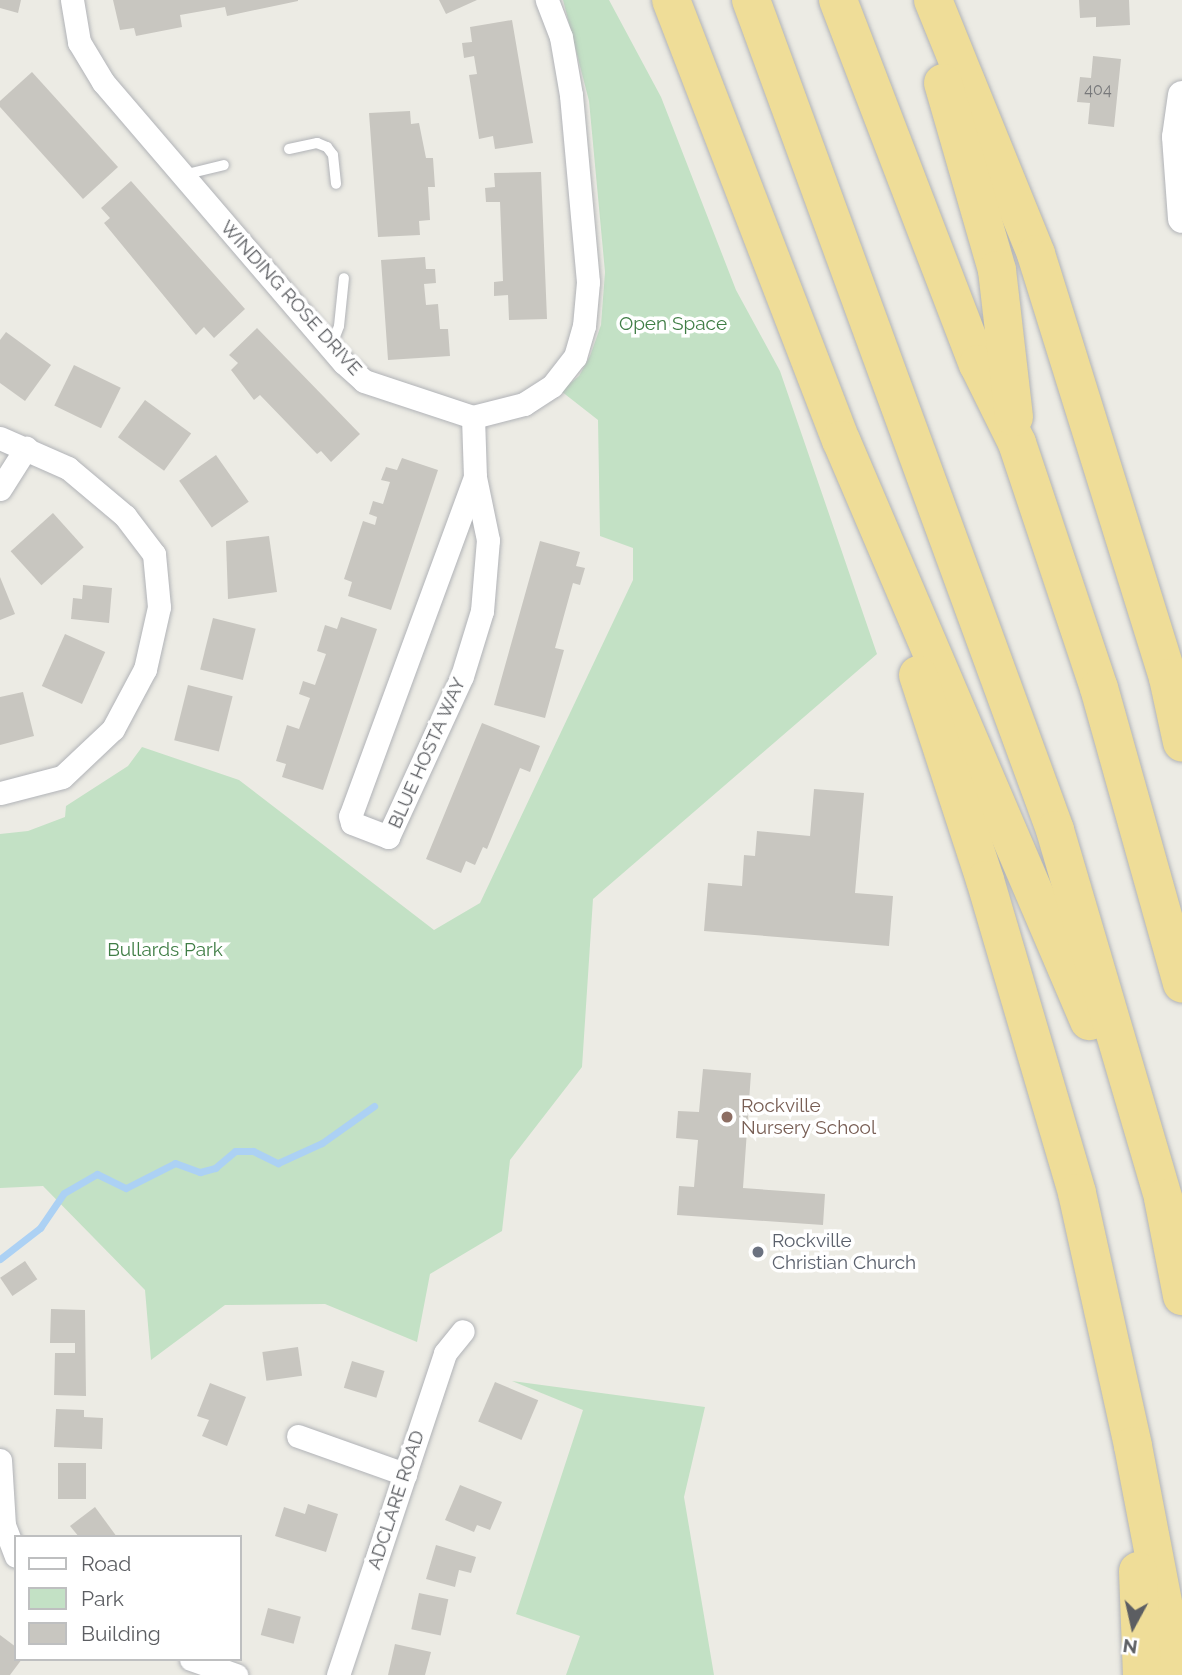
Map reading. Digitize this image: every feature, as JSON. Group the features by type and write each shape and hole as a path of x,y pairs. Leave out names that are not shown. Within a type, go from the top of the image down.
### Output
{"highway":[{"path":"671,0 841,440 1163,1198"},
{"path":"751,0 1055,830 1163,1198 1182,1296"},
{"path":"838,0 978,364 1017,443 1099,688 1182,984"},
{"path":"919,0 997,270 1017,443"},
{"path":"933,0 1036,254 1168,678 1182,742"},
{"path":"841,440 985,880 1077,1193 1133,1446 1177,1675"},
{"path":"1133,1446 1142,1675"}],"street":[{"name":"WINDING ROSE DRIVE","path":"72,0 79,42 103,82 331,347 364,381 473,417"},
{"path":"473,417 524,404 552,386 575,357 584,326 588,282 571,95 561,37 547,0"},
{"path":"1182,95 1175,137 1182,219"},
{"name":"BLUE HOSTA WAY","path":"473,417 475,477 488,540 482,611 462,676 388,837 352,823 353,802 475,477"},
{"path":"0,438 68,468 125,516 154,554 159,607 145,669 113,729 62,777 0,793"},
{"path":"0,489 26,448"},
{"name":"ADCLARE ROAD","path":"338,1675 445,1353 463,1331"},
{"path":"298,1436 405,1474"},
{"path":"0,1460 4,1525 14,1551"},
{"path":"197,1661 236,1675"}],"lane":[{"path":"289,149 317,143 327,147 333,155 336,184"},
{"path":"183,175 224,165"},
{"path":"331,347 340,326 344,278"}],"green space":[{"path":"563,0 609,0 661,97 736,290 780,371 877,654 593,899 582,1067 510,1160 502,1231 430,1274 417,1342 325,1304 225,1305 151,1360 145,1290 43,1186 0,1188 0,834 28,831 65,817 66,806 128,766 142,747 239,780 434,930 480,903 633,580 633,548 600,536 598,420 561,391 579,376 590,356 601,325 605,272 589,101"},
{"path":"512,1381 705,1407 684,1497 714,1675 566,1675 580,1636 516,1614 583,1410"}],"building":[{"path":"0,0 21,0 18,13 0,8"},
{"path":"113,0 298,1 227,16 225,7 180,15 182,27 136,36 134,28 120,30"},
{"path":"439,0 477,0 446,14"},
{"path":"1079,0 1129,0 1130,25 1096,27 1096,17 1080,18"},
{"path":"512,20 533,143 495,149 493,136 479,139 469,75 477,74 474,56 464,58 462,43 472,42 470,27"},
{"path":"1093,56 1121,59 1114,127 1088,124 1090,103 1077,102 1080,77 1091,78"},
{"path":"32,72 118,167 83,199 0,107 0,101"},
{"path":"410,111 411,124 419,123 426,158 433,158 435,187 428,187 430,220 419,221 420,235 378,237 369,113"},
{"path":"541,172 547,319 509,320 508,295 494,296 494,282 503,281 500,202 486,202 485,188 495,187 494,173"},
{"path":"131,181 245,309 214,338 204,327 196,335 104,223 110,218 101,208"},
{"path":"425,257 426,269 435,269 436,283 424,284 426,305 438,304 440,329 448,329 450,356 388,360 381,260"},
{"path":"257,328 360,434 331,462 321,451 317,454 260,395 254,400 231,370 238,363 229,355"},
{"path":"6,332 51,365 25,401 0,383 0,340"},
{"path":"74,365 121,388 101,428 54,405"},
{"path":"145,400 191,434 164,471 118,437"},
{"path":"216,455 249,502 212,528 179,481"},
{"path":"402,458 438,470 391,610 348,596 352,582 344,579 363,521 375,525 377,517 369,514 373,501 383,504 390,482 381,480 386,467 397,470"},
{"path":"53,513 84,547 41,585 11,551"},
{"path":"269,536 277,592 228,599 226,541"},
{"path":"540,541 580,552 576,566 585,568 580,585 573,583 555,648 564,650 545,718 494,705"},
{"path":"0,577 15,614 0,620"},
{"path":"83,585 112,588 109,623 71,619 73,598 82,599"},
{"path":"341,617 377,629 323,790 282,777 286,764 276,761 287,725 299,729 310,698 299,694 303,681 315,685 326,654 317,651 325,625 337,629"},
{"path":"213,618 256,629 243,680 200,669"},
{"path":"65,634 105,652 82,704 42,686"},
{"path":"188,685 233,696 219,751 174,740"},
{"path":"23,692 34,736 0,745 0,697"},
{"path":"482,723 540,746 530,772 520,768 487,849 483,847 475,865 466,861 461,873 426,859"},
{"path":"814,789 864,793 855,893 893,896 889,946 704,931 708,883 742,886 744,855 755,856 757,831 810,836"},
{"path":"703,1069 751,1073 743,1188 825,1194 823,1225 677,1215 679,1186 694,1187 698,1140 676,1138 678,1111 699,1112"},
{"path":"25,1261 37,1279 12,1296 0,1278"},
{"path":"51,1309 85,1310 86,1396 54,1395 55,1353 75,1353 75,1343 50,1343"},
{"path":"298,1347 302,1376 266,1381 262,1352"},
{"path":"352,1361 385,1371 376,1398 344,1388"},
{"path":"495,1382 538,1400 521,1440 478,1422"},
{"path":"210,1383 246,1397 227,1446 202,1436 209,1420 197,1416"},
{"path":"56,1409 84,1410 84,1417 103,1418 102,1449 54,1447"},
{"path":"58,1463 86,1463 86,1499 58,1499"},
{"path":"460,1485 502,1502 490,1530 477,1525 474,1532 445,1520"},
{"path":"308,1504 338,1514 326,1552 275,1536 284,1507 305,1514"},
{"path":"95,1507 116,1535 77,1535 70,1526"},
{"path":"436,1545 476,1557 471,1573 459,1570 455,1587 426,1579"},
{"path":"419,1593 448,1599 441,1635 411,1629"},
{"path":"268,1608 301,1617 294,1644 261,1635"},
{"path":"0,1635 14,1646 14,1661 20,1661 10,1675 0,1675"},
{"path":"395,1644 431,1652 425,1675 388,1675"}],"waterway":[{"path":"0,1259 40,1228 64,1193 97,1174 126,1188 175,1163 200,1172 215,1168 235,1151 253,1151 278,1163 322,1143 374,1106"}],"place":[{"name":"Rockville Nursery School","path":"727,1117"},
{"name":"Rockville Christian Church","path":"758,1252"}],"park label":[{"name":"Open Space","path":"673,324"},
{"name":"Bullards Park","path":"165,950"}]}
